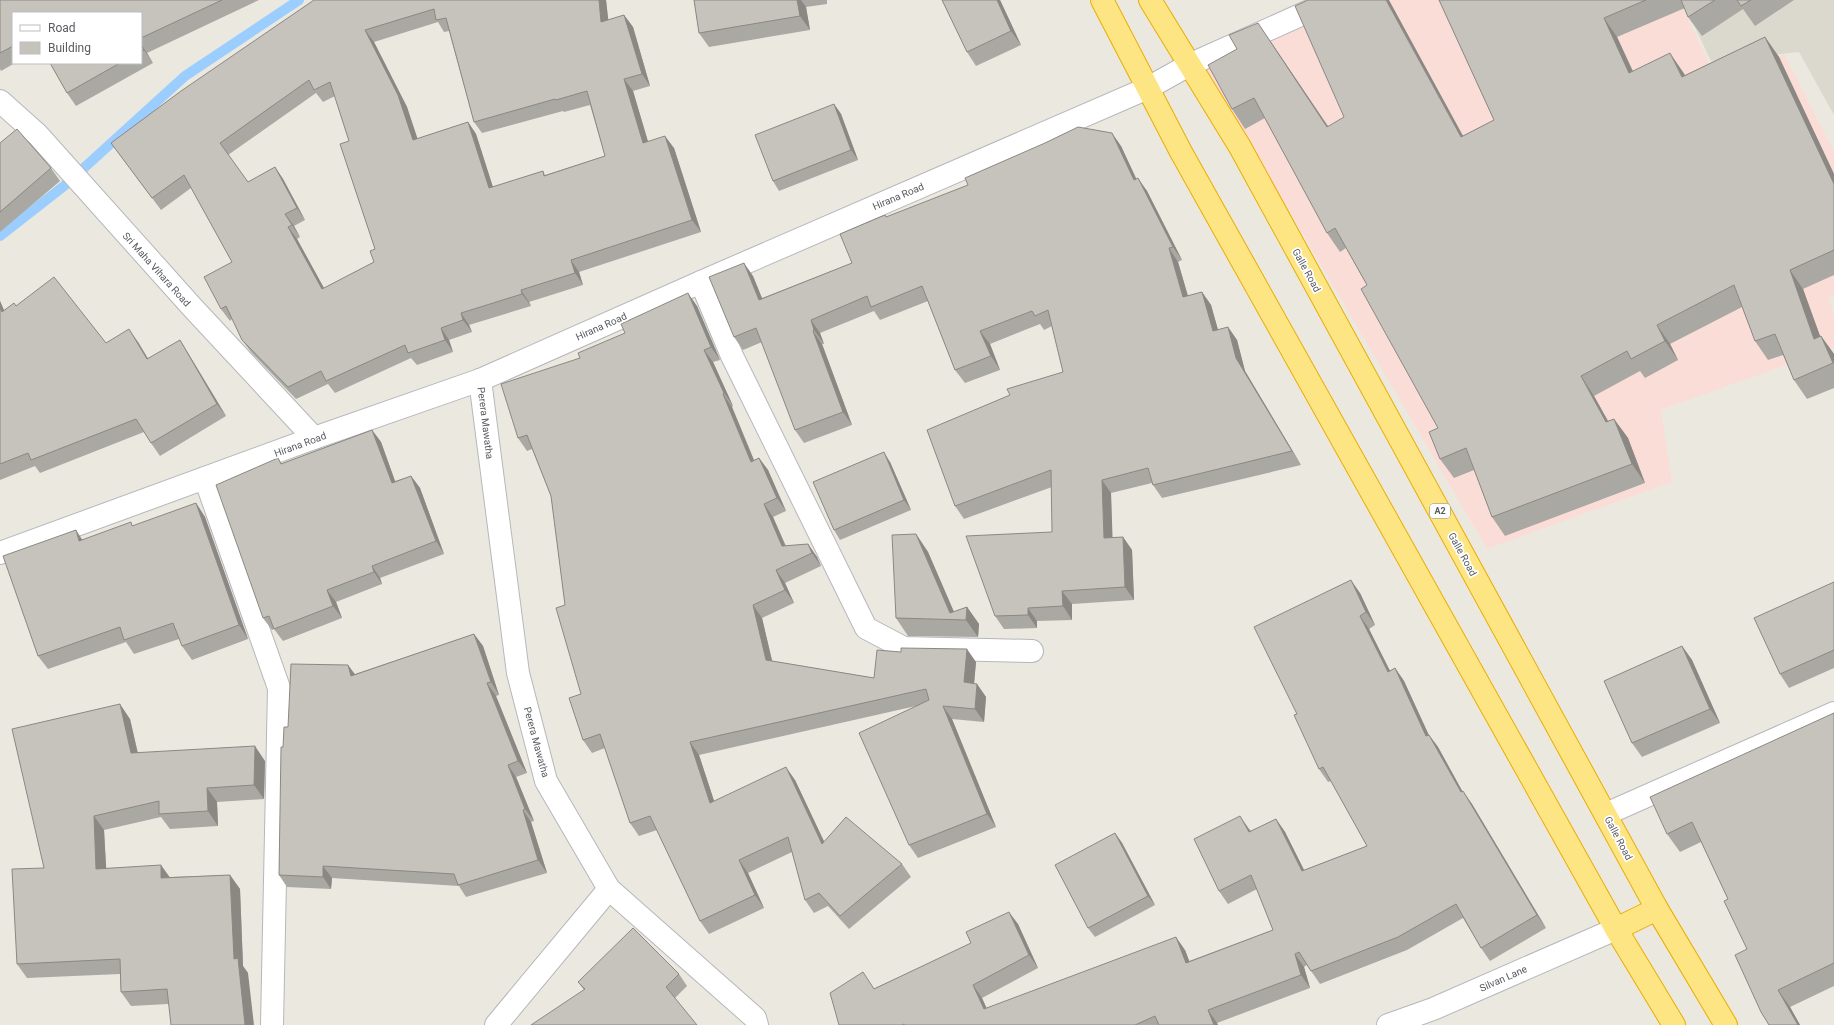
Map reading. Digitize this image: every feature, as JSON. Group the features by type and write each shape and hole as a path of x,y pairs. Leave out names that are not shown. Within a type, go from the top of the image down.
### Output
{"highway":[{"path":"1102,0 1181,152 1616,929 1674,1025"},
{"name":"Galle Road","path":"1150,0 1244,154 1657,909 1726,1025"},
{"path":"1616,929 1657,909"}],"street":[{"name":"Hirana Road","path":"0,553 314,438 480,380 701,282 1148,88 1189,65 1334,0"},
{"name":"Sri Maha Vihara Road","path":"0,101 38,135 192,308 314,438"},
{"path":"701,282 732,356 866,628 904,648 1032,651"},
{"name":"Perera Mawatha","path":"480,380 518,673 546,781 608,890 755,1018 757,1025"},
{"path":"205,478 279,688 272,1025"},
{"path":"1606,814 1834,713"},
{"path":"496,1025 608,890"},
{"name":"Silvan Lane","path":"1388,1025 1433,1009 1616,929"}],"shaded area":[{"path":"1342,0 1679,0 1718,81 1784,54 1834,151 1834,296 1829,298 1834,316 1834,348 1661,410 1672,482 1487,549 1201,60"},
{"path":"1682,0 1834,0 1834,115 1799,52 1711,61"}],"building":[{"path":"0,0 222,0 142,38 142,12 12,12 12,47 0,53"},
{"path":"314,0 599,0 601,22 624,15 642,74 624,79 643,143 665,136 692,220 571,260 575,273 521,290 522,294 461,313 463,320 441,328 445,340 408,353 405,345 326,381 321,371 288,387 242,340 226,306 221,309 204,277 232,262 184,175 152,198 111,143 181,91","holes":["434,9 436,20 446,18 474,122 587,91 605,156 544,176 543,171 489,188 468,122 413,140 398,95 365,30","309,80 314,90 330,82 349,141 340,144 375,249 370,251 374,262 322,289 288,227 292,225 285,214 297,208 275,167 248,182 220,143"]},
{"path":"694,0 797,0 800,16 699,33"},
{"path":"942,0 997,0 1011,31 967,52"},
{"path":"1308,0 1386,0 1461,137 1494,120 1439,0 1646,0 1604,18 1629,73 1670,53 1682,77 1765,37 1834,184 1834,250 1790,270 1814,339 1821,336 1833,363 1794,380 1775,334 1755,341 1734,285 1657,325 1665,341 1631,359 1627,351 1581,376 1606,422 1614,419 1632,464 1492,517 1466,448 1440,459 1429,432 1438,428 1361,289 1367,285 1335,228 1327,233 1254,98 1232,109 1208,65 1237,49 1229,35 1258,23 1327,127 1344,117 1295,6"},
{"path":"1681,0 1715,0 1688,17"},
{"path":"1737,0 1751,0 1741,6"},
{"path":"51,64 118,64 67,93"},
{"path":"834,104 851,150 773,181 755,135"},
{"path":"1078,127 1112,133 1134,180 1138,178 1173,247 1169,248 1183,297 1202,292 1213,331 1228,327 1236,358 1292,451 1153,485 1148,468 1102,480 1104,538 1123,537 1125,587 1062,591 1063,606 1028,608 1028,615 995,616 966,536 1052,532 1051,470 955,506 927,430 1010,395 1007,389 1063,372 1048,310 1035,316 1032,311 980,331 991,356 955,370 922,286 871,307 867,296 811,320 813,331 843,412 795,430 756,328 734,337 709,277 744,263 759,300 852,263 840,234 885,215 886,217 968,185 965,178"},
{"path":"17,129 51,168 0,212 0,143"},
{"path":"54,277 106,343 129,329 147,359 180,340 217,404 151,443 136,419 31,460 28,453 0,464 0,308 2,312 14,303 16,306"},
{"path":"688,293 711,347 704,350 724,393 723,394 751,462 759,458 777,498 764,504 782,546 808,544 812,553 776,570 785,590 753,605 766,660 874,678 877,650 901,652 901,648 967,649 964,682 977,684 975,709 943,706 987,814 909,845 859,733 929,700 926,689 690,742 710,803 786,767 822,844 846,817 902,864 840,916 819,893 805,900 788,837 739,860 755,895 700,921 650,816 630,823 600,734 583,740 569,698 581,694 556,608 565,605 551,496 527,435 518,438 501,384 580,358 578,353 625,333 621,324"},
{"path":"372,430 392,483 411,476 436,541 372,566 374,572 327,590 333,606 274,629 269,616 263,618 216,485 278,458 281,464"},
{"path":"884,452 904,500 834,530 813,482"},
{"path":"196,503 239,625 182,646 173,623 124,640 120,627 38,656 3,556 76,530 79,541 131,522 132,526"},
{"path":"916,534 950,613 967,607 966,620 896,618 892,535"},
{"path":"1351,580 1366,612 1360,616 1388,672 1395,668 1426,736 1429,735 1461,792 1463,791 1537,915 1481,948 1456,904 1398,937 1311,971 1299,952 1295,954 1301,975 1208,1010 1214,1025 1159,1025 1155,1016 1135,1025 839,1025 830,993 863,972 874,989 971,943 966,932 1009,912 1029,955 973,985 984,1009 1176,937 1186,963 1273,930 1251,875 1219,891 1194,839 1240,816 1249,832 1276,819 1302,871 1367,846 1323,767 1319,769 1294,715 1297,714 1254,627"},
{"path":"1834,582 1834,650 1780,674 1754,618"},
{"path":"474,634 491,682 487,683 518,761 508,765 525,809 523,810 538,860 458,885 454,874 323,866 323,877 279,875 281,747 283,747 284,727 288,727 291,664 348,665 351,676"},
{"path":"1682,646 1710,709 1632,743 1604,681"},
{"path":"120,704 131,753 255,746 254,785 207,788 208,811 159,814 159,801 94,816 96,869 161,865 161,878 230,875 234,959 238,958 245,1025 171,1025 167,989 121,992 120,959 17,964 12,869 44,868 12,729"},
{"path":"1834,713 1834,963 1778,990 1798,1025 1769,1025 1761,1012 1735,955 1747,949 1724,901 1728,899 1692,822 1667,834 1650,797"},
{"path":"1115,833 1148,896 1088,928 1055,865"},
{"path":"633,928 679,974 666,987 697,1025 531,1025 585,989 578,982"}],"waterway":[{"path":"0,236 64,186 185,76 299,0"}]}
